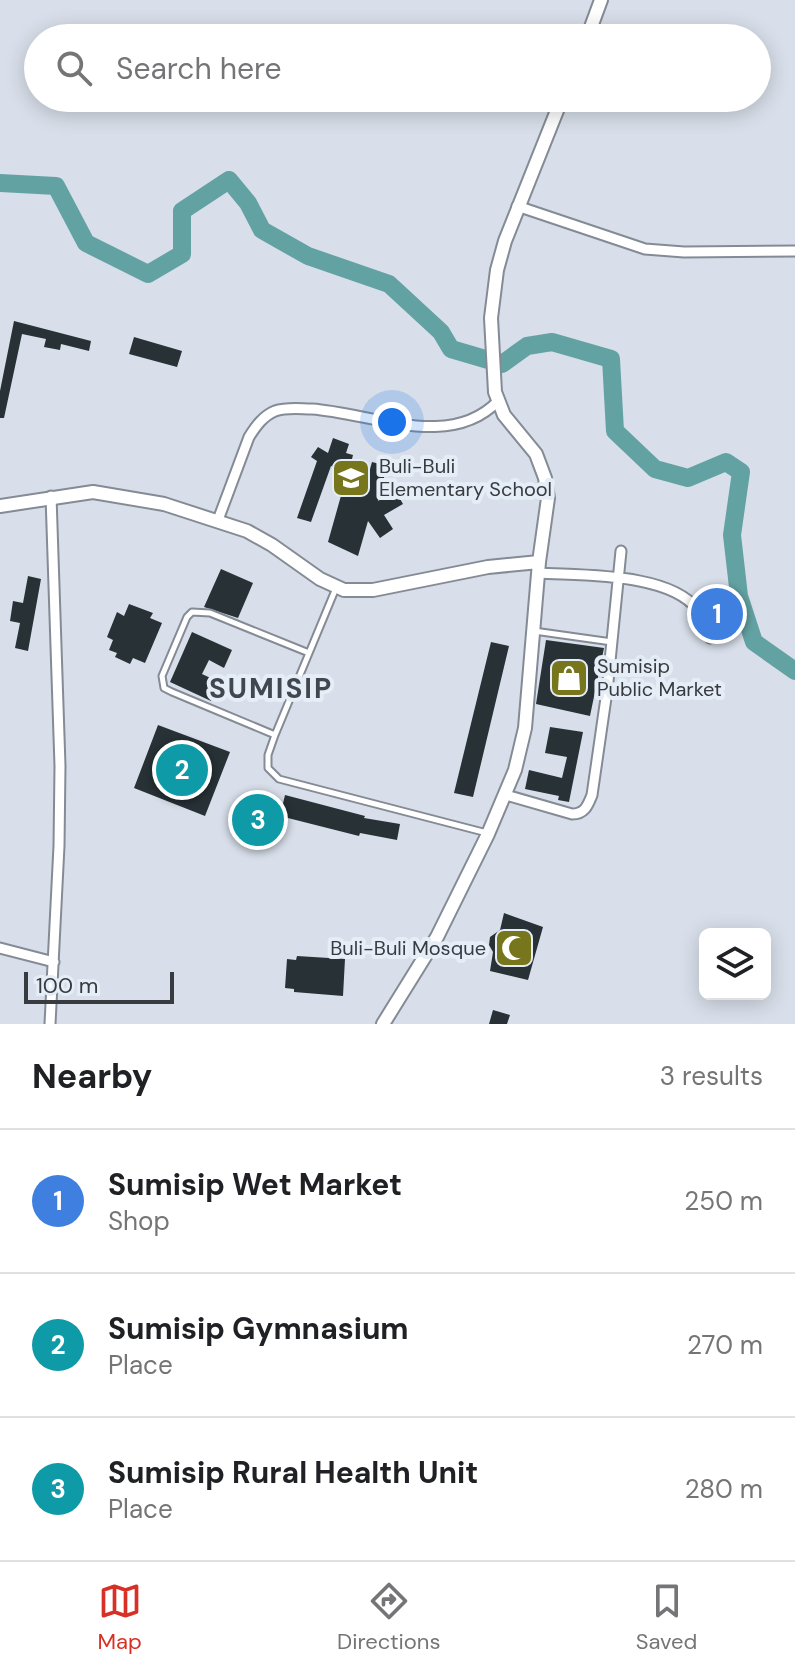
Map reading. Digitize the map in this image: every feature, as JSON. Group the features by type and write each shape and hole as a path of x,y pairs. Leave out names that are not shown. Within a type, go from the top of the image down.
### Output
{"street":[{"path":"592,24 601,0"},
{"path":"383,1024 437,937 488,834 506,795 525,728 547,510 545,478 536,454 504,415 498,401 494,383 491,318 497,270 517,206 556,112"},
{"path":"517,206 645,249 684,252 795,251"},
{"path":"218,520 249,437 256,426 275,412 322,410 440,426 473,420 498,401"},
{"path":"0,506 51,496 108,493 164,504 247,531 336,588 373,590 488,567 539,568 619,578 654,585 687,599 704,620 710,638"},
{"path":"50,1024 60,766 51,496"},
{"path":"506,795 572,814 583,811 588,805 613,642 621,551"},
{"path":"0,948 54,962"}],"lane":[{"path":"336,588 275,735 267,763 273,775 488,834"},
{"path":"275,735 164,688 162,676 192,612 210,613 309,653"},
{"path":"534,631 613,642"}],"building":[{"path":"14,321 91,341 89,351 61,344 60,350 44,347 46,339 22,334 4,418 0,418 0,391"},
{"path":"134,337 182,351 177,367 129,354"},
{"path":"333,438 349,444 346,453 353,455 351,463 370,469 372,462 387,466 378,501 395,490 403,504 384,515 393,529 380,538 368,521 358,556 328,542 344,485 353,488 357,473 331,466 311,522 297,518 317,461 311,457 318,447 328,453"},
{"path":"221,569 253,583 238,618 204,607"},
{"path":"28,576 41,579 28,651 15,648 20,623 10,621 13,601 23,603"},
{"path":"719,595 731,627 716,632 704,600"},
{"path":"129,604 153,613 150,618 162,623 145,663 133,658 130,664 115,657 117,653 109,650 113,640 107,637 117,612 124,616"},
{"path":"192,632 232,650 224,668 209,660 202,674 219,682 211,701 170,682"},
{"name":"Sumisip Public Market","path":"546,640 604,648 590,716 536,704"},
{"path":"491,642 509,646 473,797 454,793"},
{"path":"158,725 230,752 205,816 134,788"},
{"path":"550,727 583,732 569,802 558,800 559,796 525,789 529,770 562,778 567,757 545,753"},
{"path":"285,795 364,818 400,824 397,840 360,833 359,836 280,816"},
{"path":"250,806 272,815 266,833 243,824"},
{"name":"Buli-Buli Mosque","path":"504,913 543,927 528,980 490,971 493,952 489,945 490,937 500,930"},
{"path":"297,956 345,959 343,996 294,992 294,989 285,988 287,959 296,960"},
{"path":"493,1010 510,1015 507,1024 489,1024"}],"waterway":[{"path":"0,183 56,186 86,243 148,274 182,254 182,211 229,180 248,203 262,230 308,256 389,284 441,332 451,349 502,364 527,346 552,342 611,359 615,431 655,469 688,478 726,462 741,472 732,535 739,596 754,642 795,671"}],"place":[{"name":"Buli-Buli Elementary School","path":"351,478"},
{"name":"Sumisip Wet Market","path":"717,614"},
{"name":"Sumisip Public Market","path":"569,678"},
{"name":"Sumisip Gymnasium","path":"182,770"},
{"name":"Sumisip Rural Health Unit","path":"258,820"},
{"name":"Buli-Buli Mosque","path":"514,948"}],"district":[{"name":"SUMISIP","path":"271,688"}]}
